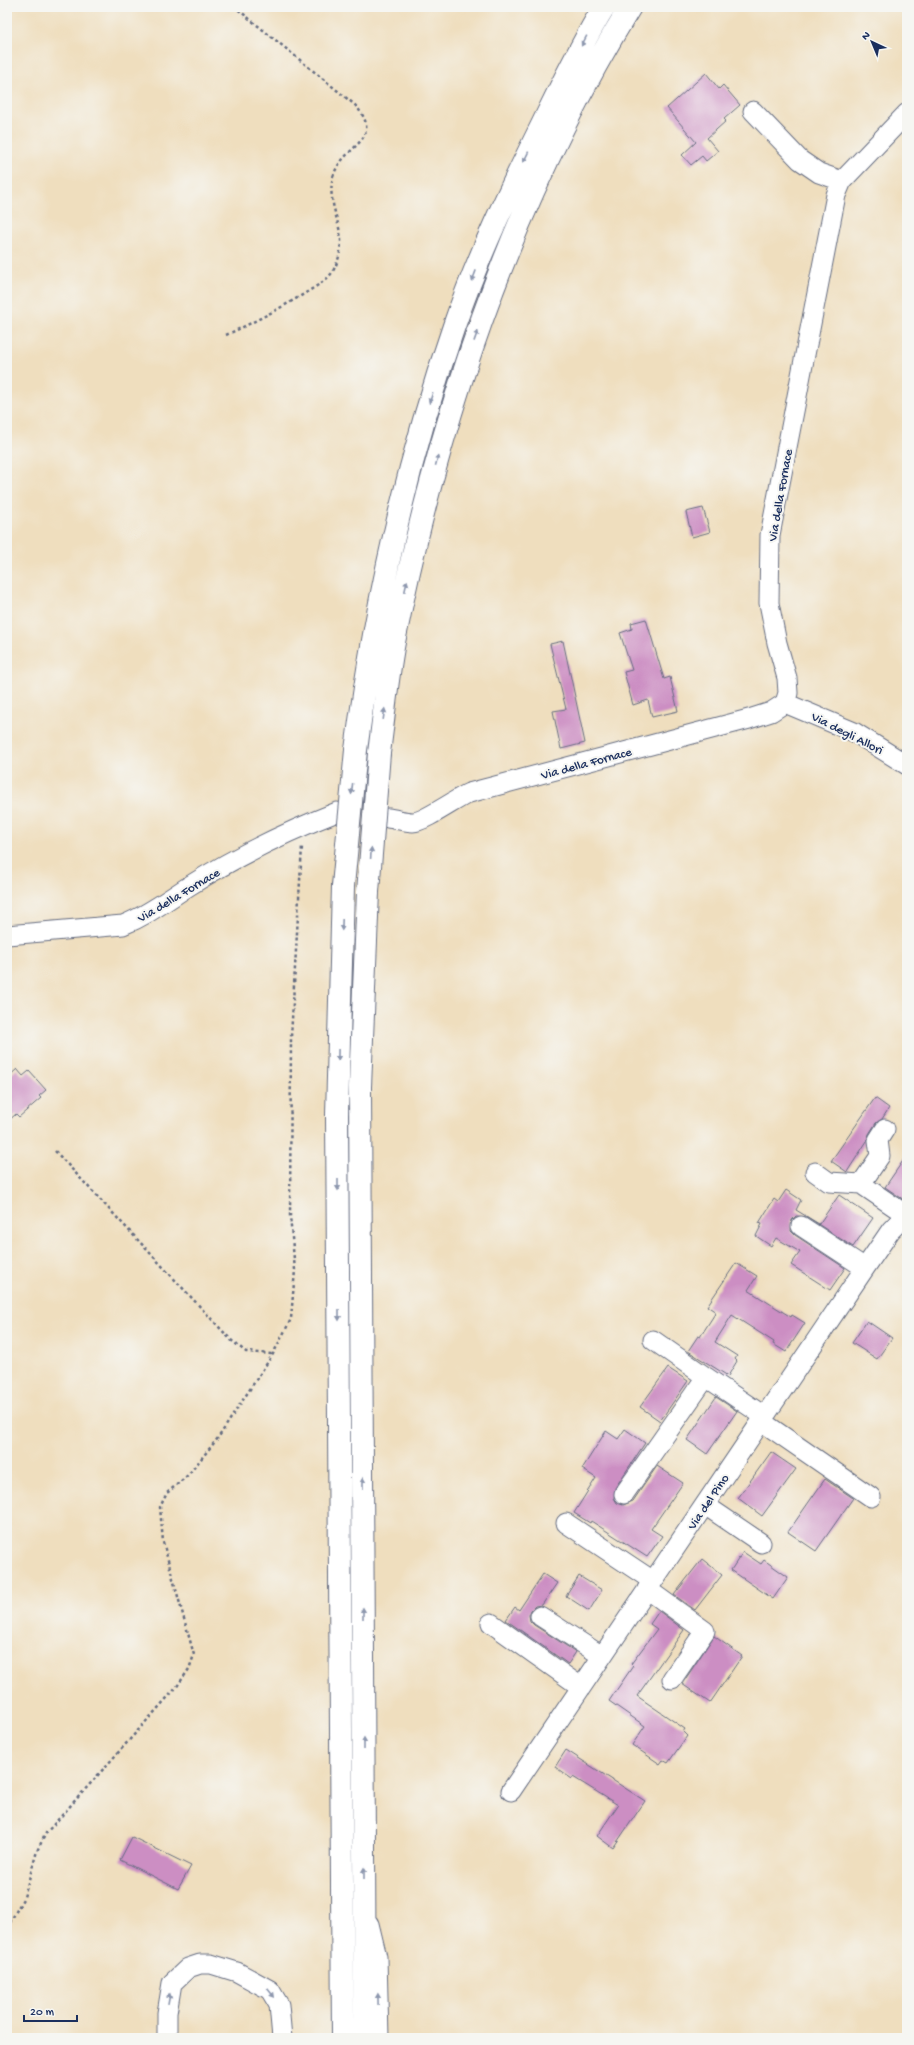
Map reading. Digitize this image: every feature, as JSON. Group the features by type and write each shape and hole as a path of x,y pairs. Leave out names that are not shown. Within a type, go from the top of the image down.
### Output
{"highway":[{"path":"343,2038 337,1115 343,886 356,750 366,673 384,577 413,456 454,325 504,203 571,67 604,7"},
{"path":"365,2038 360,1087 368,892 379,753 394,645 426,499 450,414 475,341 524,213 567,121 630,7"}],"street":[{"path":"753,111 800,160 819,173 842,181"},
{"name":"Via della Fornace","path":"388,818 414,822 427,818 449,802 469,793 771,712 786,703 788,693 787,678 777,643 769,603 770,535 836,196 842,181 907,113"},
{"name":"Via degli Allori","path":"786,703 854,732 907,765"},
{"name":"Via della Fornace","path":"7,935 123,925 139,919 189,886 302,826 337,812"},
{"path":"861,1184 880,1156 878,1140 885,1129"},
{"path":"815,1172 830,1182 861,1184 906,1214"},
{"name":"Via del Pino","path":"511,1791 865,1268 906,1214"},
{"path":"801,1226 865,1268"},
{"path":"653,1340 871,1497"},
{"path":"624,1494 706,1377"},
{"path":"705,1505 761,1543"},
{"path":"566,1523 650,1585 705,1631 672,1678"},
{"path":"540,1616 602,1656"},
{"path":"491,1623 581,1687"},
{"path":"364,1904 377,1957 379,2038"},
{"path":"167,2038 167,2013 172,1982 188,1968 200,1964 211,1964 238,1972 270,1990 279,2005 282,2038"}],"path":[{"path":"226,335 270,315 317,286 330,275 339,259 341,239 331,197 331,185 337,167 362,139 368,128 364,116 355,105 234,7"},
{"path":"7,1928 24,1897 37,1851 46,1833 176,1688 189,1669 194,1655 163,1542 160,1507 167,1493 188,1475 218,1438 273,1354 291,1319 294,1298 295,1270 290,1216 291,1037 302,855 302,826"},
{"path":"55,1151 231,1340 246,1352 273,1354"}],"building":[{"path":"706,73 719,89 723,85 740,105 724,119 726,121 707,138 718,151 706,161 702,156 691,165 682,155 696,142 667,108"},
{"path":"703,508 710,532 692,537 686,512"},
{"path":"646,619 664,679 670,677 678,711 652,717 648,700 633,705 624,672 632,670 620,633 632,629 631,623"},
{"path":"563,641 585,743 561,749 553,711 566,709 550,644"},
{"path":"17,1069 23,1076 29,1071 46,1090 39,1096 41,1098 19,1117 16,1114 7,1122 7,1078"},
{"path":"875,1098 889,1108 882,1119 876,1123 869,1134 867,1141 847,1172 831,1161"},
{"path":"907,1155 907,1202 885,1187"},
{"path":"786,1190 801,1200 796,1210 819,1224 839,1195 873,1218 853,1247 807,1217 796,1216 792,1220 791,1231 795,1235 845,1268 830,1290 791,1265 800,1252 776,1238 771,1246 756,1236 762,1224 759,1223 774,1199 778,1202"},
{"path":"736,1263 757,1276 748,1290 791,1317 792,1315 805,1323 786,1352 773,1344 774,1342 732,1315 715,1342 737,1356 735,1359 737,1361 728,1376 688,1351 698,1336 700,1337 716,1312 707,1306"},
{"path":"867,1321 892,1338 877,1359 852,1343"},
{"path":"668,1368 688,1381 660,1421 640,1407"},
{"path":"716,1397 737,1411 707,1454 687,1440"},
{"path":"625,1429 645,1443 615,1488 614,1498 617,1503 623,1505 633,1501 657,1466 683,1483 651,1529 662,1536 647,1557 591,1521 590,1523 574,1513 596,1478 582,1469 606,1431 618,1439"},
{"path":"771,1452 796,1469 762,1516 738,1498"},
{"path":"825,1479 853,1498 816,1551 788,1532"},
{"path":"743,1552 761,1564 764,1560 788,1577 773,1599 731,1570"},
{"path":"702,1559 722,1575 695,1610 674,1595"},
{"path":"543,1574 557,1583 542,1605 535,1606 531,1610 529,1615 530,1621 576,1652 568,1664 506,1620 515,1607 519,1610"},
{"path":"579,1576 602,1590 589,1611 566,1596"},
{"path":"659,1611 684,1630 637,1696 685,1729 683,1732 687,1736 668,1763 663,1760 660,1764 632,1745 645,1726 609,1701 633,1666 631,1664 657,1629 650,1624"},
{"path":"714,1636 742,1656 710,1703 682,1684"},
{"path":"566,1750 645,1801 613,1848 597,1836 618,1805 573,1777 572,1779 555,1767"},
{"path":"132,1837 191,1866 178,1889 120,1860"}]}
